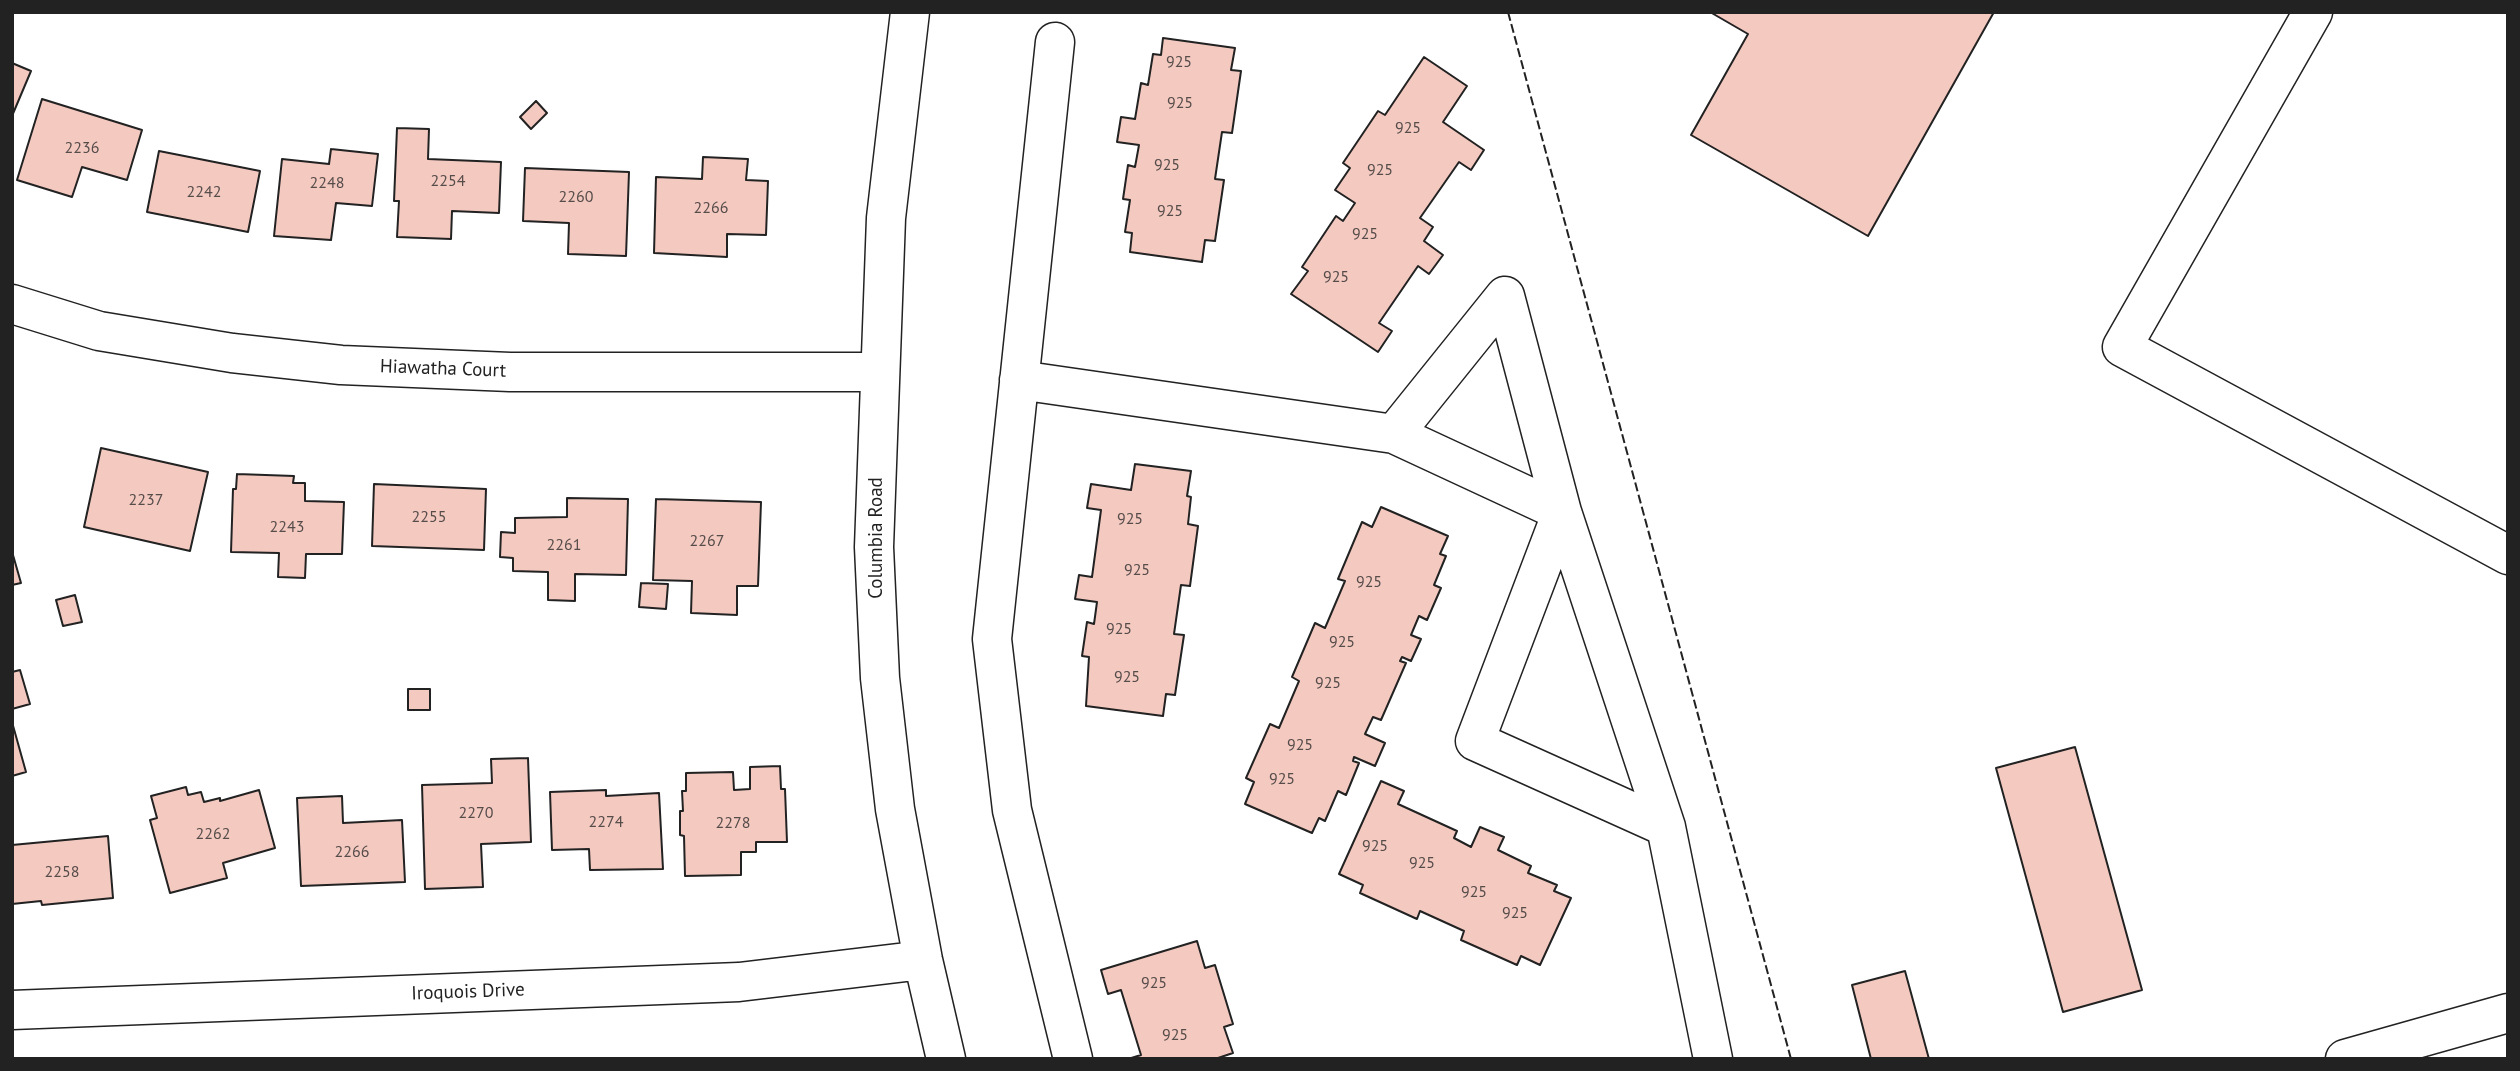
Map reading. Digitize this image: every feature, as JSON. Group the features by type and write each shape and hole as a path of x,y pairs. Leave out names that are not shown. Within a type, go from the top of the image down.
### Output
{"street":[{"name":"Columbia Road","path":"910,12 886,218 874,547 880,678 895,809 923,960 943,1035 946,1059"},
{"path":"2313,12 2122,347 2504,545"},
{"path":"1055,42 992,639 1012,810 1073,1059"},
{"path":"1394,434 1505,296 1562,512 1666,827 1713,1059"},
{"name":"Hiawatha Court","path":"12,304 100,331 232,353 341,365 510,372 880,372"},
{"path":"1020,380 1394,434 1562,512"},
{"path":"1562,512 1475,741 1666,827"},
{"name":"Iroquois Drive","path":"12,1010 739,982 923,960"},
{"path":"2345,1059 2508,1013"}],"building":[{"path":"1710,12 1994,12 1868,236 1691,135 1748,34"},
{"path":"1163,38 1235,48 1231,70 1241,71 1232,133 1222,132 1215,179 1224,180 1215,241 1205,240 1202,262 1130,252 1132,233 1125,232 1130,200 1123,199 1128,165 1135,167 1139,145 1117,142 1121,117 1135,119 1141,83 1148,85 1153,54 1161,55"},
{"path":"1424,57 1467,86 1443,122 1484,150 1471,170 1459,162 1420,218 1433,227 1424,241 1443,255 1429,274 1418,266 1379,323 1392,331 1378,352 1291,294 1308,271 1302,267 1336,216 1343,221 1355,203 1335,190 1350,168 1343,163 1378,111 1385,115"},
{"path":"12,63 31,71 12,116"},
{"path":"42,99 142,130 127,180 82,167 72,197 17,180"},
{"path":"536,101 547,113 531,129 520,117"},
{"path":"397,128 429,129 428,159 501,162 499,213 452,211 451,239 397,237 399,201 394,201"},
{"path":"331,149 378,154 372,206 336,203 331,240 274,236 282,159 329,164"},
{"path":"159,151 260,171 248,232 147,212"},
{"path":"703,157 748,159 746,180 768,181 766,235 727,234 727,257 654,253 656,177 702,179"},
{"path":"525,168 629,172 626,256 568,254 569,223 523,221"},
{"path":"101,448 208,472 190,551 84,527"},
{"path":"1135,464 1191,471 1187,496 1191,497 1188,524 1198,526 1190,586 1181,585 1174,634 1184,635 1175,695 1166,694 1163,716 1086,706 1089,657 1082,656 1087,622 1094,624 1097,602 1075,599 1079,575 1092,577 1101,510 1087,508 1091,484 1131,490"},
{"path":"237,474 294,476 293,483 305,483 305,501 344,502 342,554 306,554 305,578 278,577 279,553 231,552 233,489 236,489"},
{"path":"374,484 486,489 484,550 372,546"},
{"path":"567,498 628,499 626,575 575,574 575,601 548,600 548,572 513,571 513,558 500,557 501,532 515,533 515,518 567,517"},
{"path":"656,499 761,502 758,586 737,586 737,615 691,613 692,581 653,580"},
{"path":"1381,507 1448,536 1440,554 1446,556 1434,585 1441,588 1427,620 1419,616 1411,635 1421,639 1411,661 1402,657 1400,661 1406,663 1381,720 1373,717 1365,734 1385,743 1375,766 1354,757 1353,761 1359,763 1346,795 1338,791 1325,821 1319,818 1312,833 1245,804 1254,782 1246,778 1270,724 1279,728 1299,681 1292,677 1315,623 1325,628 1345,581 1338,579 1362,522 1372,527"},
{"path":"12,556 21,583 12,585"},
{"path":"641,583 668,584 666,609 639,607"},
{"path":"75,595 82,622 63,626 56,600"},
{"path":"20,670 30,704 12,709 12,672"},
{"path":"408,689 430,689 430,710 408,710"},
{"path":"12,722 26,772 12,776"},
{"path":"2075,747 2142,990 2063,1012 1996,768"},
{"path":"528,758 531,842 481,844 483,887 425,889 422,785 492,783 491,759"},
{"path":"780,766 781,789 785,789 787,842 756,842 756,852 741,852 741,875 685,876 680,811 683,811 682,791 686,791 686,773 733,772 734,790 750,789 750,767"},
{"path":"1381,781 1404,791 1398,804 1457,831 1454,838 1471,847 1480,827 1504,837 1498,850 1531,866 1528,873 1557,885 1554,891 1571,898 1540,965 1521,956 1517,965 1461,940 1464,931 1420,911 1417,919 1360,893 1363,885 1339,874"},
{"path":"186,787 188,795 201,792 204,802 220,798 220,801 259,790 275,848 223,863 227,878 170,893 150,820 157,818 151,796"},
{"path":"606,790 606,796 659,793 663,869 590,870 589,849 552,850 550,792"},
{"path":"342,796 343,823 402,820 405,882 301,886 297,798"},
{"path":"108,836 113,898 42,905 41,901 12,904 12,845"},
{"path":"1197,941 1205,968 1215,965 1233,1024 1224,1027 1233,1053 1215,1059 1128,1059 1141,1055 1121,990 1108,994 1101,970"},
{"path":"1905,971 1929,1059 1871,1059 1852,985"}],"fence":[{"path":"1508,12 1791,1059"}]}
